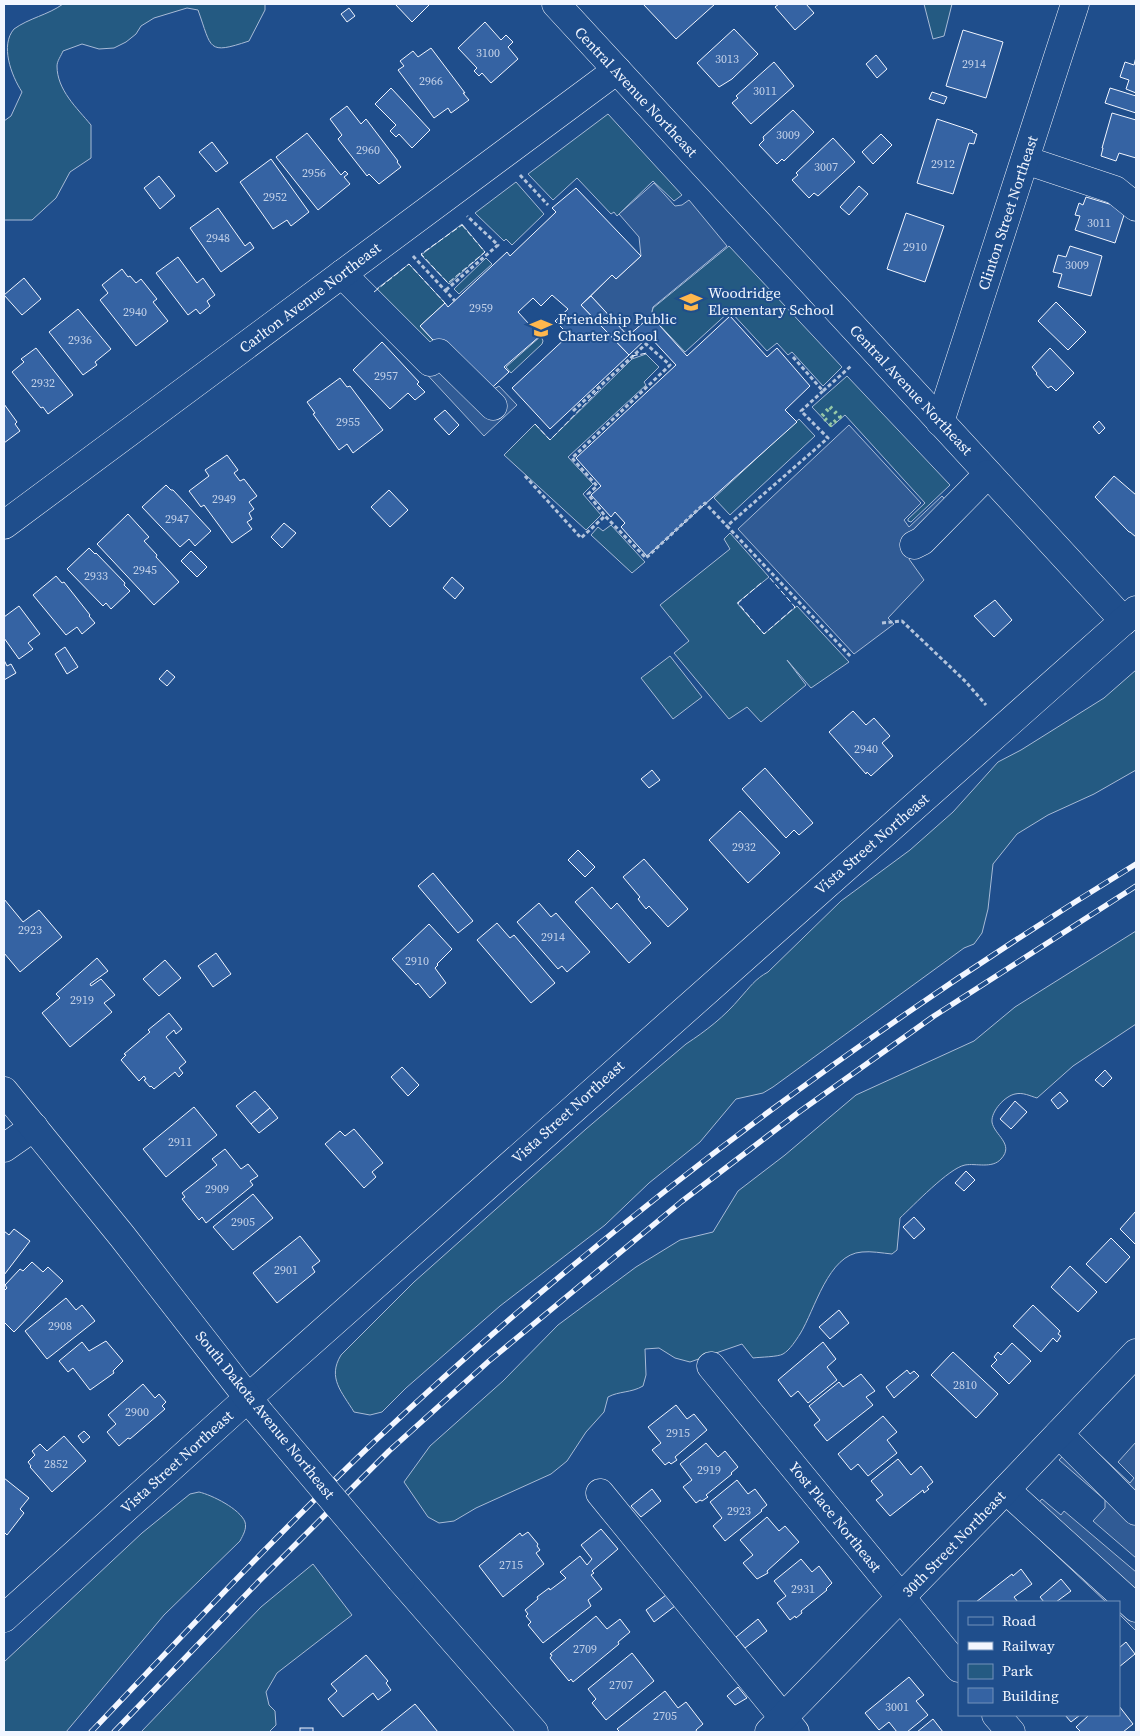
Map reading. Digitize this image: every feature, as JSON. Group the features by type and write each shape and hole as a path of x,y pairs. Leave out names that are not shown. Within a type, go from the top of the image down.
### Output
{"street":[{"name":"Central Avenue Northeast","path":"556,4 988,474 1130,616"},
{"name":"Clinton Street Northeast","path":"940,422 1075,4"},
{"name":"Carlton Avenue Northeast","path":"4,525 617,70"},
{"path":"1025,160 1115,190 1136,207"},
{"path":"342,274 430,362 439,353 493,406"},
{"path":"914,544 922,541 988,474"},
{"name":"Vista Street Northeast","path":"4,1618 254,1405 1130,616"},
{"name":"South Dakota Avenue Northeast","path":"4,1091 122,1236 254,1405 401,1580 534,1732"},
{"path":"4,1148 34,1127"},
{"name":"30th Street Northeast","path":"783,1727 901,1598 1136,1353"},
{"name":"Yost Place Northeast","path":"711,1366 958,1667"},
{"path":"1059,1434 1134,1504"},
{"path":"1006,1490 1136,1608"},
{"path":"600,1493 783,1727"},
{"path":"997,1716 1011,1732"}],"path":[{"path":"520,175 548,205"},
{"path":"446,290 498,245 466,215"},
{"path":"413,255 455,301"},
{"path":"574,412 646,344 670,365 572,458 597,486 588,494 605,516 646,558 705,503 851,657"},
{"path":"793,357 823,391"},
{"path":"727,526 828,438 801,410 850,366"},
{"path":"525,476 581,538 605,516"},
{"path":"882,623 902,621 966,682 988,706"}],"green space":[{"path":"63,4 265,4 265,10 249,41 225,48 218,48 209,41 198,10 187,8 154,18 141,26 136,34 126,42 114,48 99,49 82,44 63,51 57,64 60,83 74,105 91,125 91,158 70,172 56,198 32,220 4,220 4,121 11,116 22,92 11,69 7,51 8,43 14,29"},
{"path":"924,4 952,4 944,36 933,39"},
{"path":"608,114 682,195 674,201 653,181 617,216 614,212 611,214 577,178 553,200 528,174"},
{"path":"516,182 544,214 512,245 506,239 504,241 475,213"},
{"path":"462,224 485,252 449,284 421,255"},
{"path":"729,246 842,367 823,386 792,352 788,355 777,343 767,351 730,311 685,352 651,316 653,308"},
{"path":"486,258 492,264 459,294 454,289"},
{"path":"409,264 445,303 420,326 440,348 433,356 374,291"},
{"path":"541,336 542,344 511,373 506,367"},
{"path":"646,354 659,367 644,382 646,385 568,457 593,484 583,494 601,515 586,530 504,455 535,424 550,440 632,359"},
{"path":"847,376 950,485 911,522 908,519 925,503 845,415 831,427 812,407"},
{"path":"799,419 815,436 730,515 714,498"},
{"path":"611,525 645,562 632,573 591,535 598,527 603,531"},
{"path":"730,533 769,577 737,603 764,634 797,606 849,662 811,688 787,660 806,685 761,722 747,707 729,719 674,653 689,641 660,605 730,549 724,539"},
{"path":"670,656 702,697 673,719 641,678"},
{"path":"1136,670 1136,770 1094,794 1048,815 1017,834 993,864 988,909 982,933 974,944 964,948 773,1087 763,1093 736,1099 700,1142 649,1183 605,1225 500,1306 406,1388 382,1412 370,1415 354,1412 338,1385 335,1371 337,1363 341,1355 414,1282 586,1129 686,1044 722,1017 760,977 768,972 841,901 910,850 953,812 998,762 1021,750 1104,698"},
{"path":"1136,931 1136,1024 1073,1066 1037,1098 1026,1094 1018,1094 1011,1095 1003,1101 996,1109 992,1118 994,1127 1005,1144 1005,1154 1001,1159 993,1164 965,1165 950,1173 931,1188 900,1218 897,1250 892,1254 862,1252 850,1255 840,1262 831,1272 800,1334 786,1352 777,1356 753,1358 742,1344 690,1362 675,1358 659,1348 645,1349 646,1375 643,1386 608,1397 604,1412 586,1432 567,1461 551,1474 476,1508 454,1521 439,1523 428,1517 404,1482 430,1446 503,1381 558,1325 636,1267 680,1240 713,1232 738,1191 785,1155 856,1095 974,1041 1015,1007"},
{"path":"199,1492 225,1503 238,1512 245,1522 244,1532 240,1541 164,1615 66,1732 4,1732 4,1662 142,1533 190,1494"},
{"path":"313,1564 352,1615 277,1673 266,1692 269,1705 275,1711 276,1725 269,1732 141,1732 261,1607"}],"shaded area":[{"path":"654,183 675,206 682,205 689,200 727,246 653,307 651,316 628,336 591,296 612,275 616,279 641,256 639,237 619,214"},
{"path":"441,353 484,395 499,386 517,405 484,436 421,368"},
{"path":"849,425 921,503 904,520 909,527 942,496 961,517 909,559 924,580 888,618 894,624 854,654 738,529"},
{"path":"1081,1437 1130,1483 1134,1478 1118,1462 1136,1442 1136,1558 1093,1521 1105,1508 1105,1500 1059,1460"},
{"path":"1042,1499 1061,1515 1064,1511 1136,1572 1136,1631 1120,1615 1120,1601 1105,1601 1021,1522"}],"building":[{"path":"395,4 430,4 412,22"},
{"path":"643,4 715,4 676,39"},
{"path":"779,4 806,4 814,13 795,30 775,7"},
{"path":"349,8 355,16 347,22 341,14"},
{"path":"485,22 501,40 506,35 513,42 508,47 518,59 491,83 482,73 479,76 474,71 477,68 458,48"},
{"path":"734,29 758,54 732,79 719,87 697,63"},
{"path":"963,30 1003,42 986,98 946,86"},
{"path":"431,48 469,100 451,113 448,108 434,118 398,70 404,66 400,61 413,51 418,57"},
{"path":"876,55 887,69 877,78 866,64"},
{"path":"1136,57 1136,93 1126,89 1129,80 1120,77 1125,62 1134,65"},
{"path":"774,62 794,86 751,124 732,103 738,98 736,96"},
{"path":"391,88 430,130 412,148 399,134 396,137 390,131 396,125 375,104"},
{"path":"1110,88 1136,96 1136,113 1105,103"},
{"path":"932,92 947,97 944,104 929,99"},
{"path":"347,106 361,124 366,119 401,167 379,184 369,174 367,176 338,139 342,135 330,119"},
{"path":"793,110 814,132 784,161 782,159 777,164 759,145 764,140 763,137"},
{"path":"1112,113 1136,120 1136,158 1119,153 1116,161 1101,156"},
{"path":"937,119 977,134 974,144 969,143 953,194 917,183"},
{"path":"307,133 341,175 345,171 348,174 344,177 350,184 318,210 276,157"},
{"path":"881,134 892,145 873,164 862,152"},
{"path":"833,138 855,162 818,196 814,193 809,198 792,180 798,175 796,173"},
{"path":"212,142 228,163 216,172 199,152"},
{"path":"271,159 309,212 291,226 287,220 273,229 240,182"},
{"path":"159,176 175,196 160,209 144,188"},
{"path":"859,186 868,194 849,215 840,207"},
{"path":"576,188 641,256 616,279 612,275 581,305 629,355 550,429 512,388 569,335 555,321 568,309 552,295 541,306 533,298 518,312 540,336 504,367 509,372 484,395 420,326 445,303 448,307 507,252 510,256 556,212 552,208"},
{"path":"1086,197 1126,209 1115,243 1075,230 1080,216 1075,215 1079,203 1083,205"},
{"path":"218,208 245,246 250,242 254,248 221,272 190,228"},
{"path":"906,213 944,226 925,282 887,269"},
{"path":"1070,246 1102,256 1091,296 1058,287 1062,274 1053,272 1058,255 1066,257"},
{"path":"178,257 197,283 203,278 215,295 207,301 210,306 200,314 196,309 188,315 156,273"},
{"path":"122,269 136,283 141,279 157,299 153,302 168,321 136,346 100,300 108,293 102,285"},
{"path":"24,278 41,299 22,315 4,295"},
{"path":"591,296 628,336 651,316 687,356 730,316 767,357 777,348 810,386 785,410 797,422 647,556 621,527 625,523 615,512 611,517 591,495 601,486 576,458 676,365 649,336 629,355 581,305"},
{"path":"1056,302 1086,332 1068,350 1038,321"},
{"path":"78,309 111,349 95,362 97,365 83,375 49,332"},
{"path":"382,342 419,382 417,384 425,392 415,400 408,393 390,409 353,370"},
{"path":"36,348 73,395 48,414 12,372 24,362 21,359"},
{"path":"1050,348 1074,373 1056,391 1051,386 1048,388 1032,367"},
{"path":"340,378 347,387 350,386 383,430 353,453 347,444 339,450 313,414 315,413 307,402"},
{"path":"4,404 17,422 15,424 20,431 4,443"},
{"path":"445,410 459,425 449,435 434,419"},
{"path":"1099,421 1105,428 1099,434 1093,427"},
{"path":"227,455 238,470 234,473 240,481 244,479 257,496 249,502 254,509 249,513 252,519 247,522 252,529 232,543 204,505 201,507 189,491 209,476 205,470"},
{"path":"1114,476 1136,495 1136,537 1095,497"},
{"path":"166,485 173,490 211,531 195,546 189,539 180,547 142,507"},
{"path":"389,490 408,510 390,527 371,507"},
{"path":"128,514 149,537 144,541 157,555 156,557 179,582 154,605 97,544"},
{"path":"284,523 296,533 282,548 271,537"},
{"path":"89,548 125,583 124,585 130,591 111,609 106,603 103,606 67,569"},
{"path":"191,551 207,567 197,577 181,561"},
{"path":"56,576 62,583 64,582 95,623 82,634 77,627 66,635 33,595"},
{"path":"452,577 464,588 455,599 443,588"},
{"path":"995,600 1012,620 994,637 974,616"},
{"path":"19,606 40,634 28,643 33,649 19,659 4,638 4,617"},
{"path":"65,647 78,667 67,674 55,654"},
{"path":"4,660 7,666 11,664 16,673 4,680"},
{"path":"167,670 175,677 167,686 159,679"},
{"path":"853,711 866,725 874,718 890,736 882,743 893,756 871,776 867,772 866,774 829,732"},
{"path":"765,768 813,823 799,835 794,830 786,838 742,789"},
{"path":"652,770 660,780 649,788 641,779"},
{"path":"740,811 780,853 748,883 709,840"},
{"path":"578,850 595,867 585,877 568,860"},
{"path":"644,859 688,909 668,927 649,906 646,909 638,899 640,897 623,877"},
{"path":"433,873 473,921 458,933 418,886"},
{"path":"592,887 611,909 617,903 651,943 629,963 575,902"},
{"path":"4,899 23,922 39,910 62,937 20,972 4,953"},
{"path":"539,903 551,917 556,913 590,952 567,972 562,966 558,969 517,922"},
{"path":"497,923 510,938 514,935 555,983 531,1003 477,940"},
{"path":"429,924 452,949 435,968 446,983 430,998 418,983 416,985 392,959"},
{"path":"216,953 231,974 213,987 198,966"},
{"path":"97,958 108,971 90,984 91,986 101,979 115,995 104,1003 112,1012 70,1047 42,1013 60,998 56,994"},
{"path":"165,960 181,978 159,996 143,979"},
{"path":"169,1013 182,1029 176,1034 174,1030 166,1037 186,1062 179,1068 183,1073 179,1077 175,1072 154,1089 144,1080 146,1079 144,1076 139,1081 121,1060 126,1055 124,1054 150,1032 148,1030"},
{"path":"402,1067 419,1085 408,1096 391,1077"},
{"path":"1105,1070 1112,1078 1103,1087 1095,1080"},
{"path":"255,1091 270,1108 251,1124 236,1106"},
{"path":"1060,1092 1068,1101 1058,1109 1051,1100"},
{"path":"1015,1101 1027,1112 1011,1129 1000,1119"},
{"path":"194,1107 217,1135 166,1177 143,1149"},
{"path":"270,1108 278,1118 259,1133 251,1124"},
{"path":"354,1129 383,1163 372,1172 376,1177 364,1188 325,1144 340,1131 345,1136"},
{"path":"225,1149 241,1169 248,1164 258,1176 250,1181 253,1185 206,1223 202,1217 199,1220 182,1199 185,1197 182,1193 217,1165 212,1159"},
{"path":"966,1171 975,1180 964,1191 955,1183"},
{"path":"253,1194 273,1218 233,1250 213,1227"},
{"path":"1136,1211 1136,1245 1120,1229"},
{"path":"914,1217 925,1229 914,1239 903,1227"},
{"path":"14,1229 30,1241 4,1275 4,1231 9,1235"},
{"path":"300,1236 320,1261 312,1267 315,1272 277,1303 253,1273"},
{"path":"1111,1238 1130,1257 1106,1283 1086,1264"},
{"path":"32,1262 43,1272 48,1267 63,1281 14,1332 4,1322 4,1291 7,1288 5,1285 20,1269 23,1271"},
{"path":"1070,1266 1097,1292 1078,1312 1051,1287"},
{"path":"66,1298 76,1310 82,1305 95,1321 47,1359 25,1331"},
{"path":"1033,1305 1060,1331 1058,1334 1061,1336 1057,1342 1053,1338 1041,1352 1013,1326"},
{"path":"839,1310 849,1323 830,1339 819,1327"},
{"path":"106,1341 123,1361 113,1371 114,1373 90,1390 73,1368 68,1372 59,1361 82,1342 89,1351"},
{"path":"823,1342 836,1359 827,1367 837,1380 808,1403 798,1391 791,1397 778,1380"},
{"path":"1012,1343 1031,1361 1009,1384 991,1366 997,1360 994,1357 998,1352 1001,1355"},
{"path":"953,1352 998,1394 976,1418 931,1375"},
{"path":"907,1370 910,1374 914,1371 919,1376 894,1398 886,1387"},
{"path":"861,1374 875,1391 866,1397 873,1405 827,1441 814,1425 820,1420 809,1406 839,1382 843,1387"},
{"path":"143,1384 155,1398 159,1394 166,1402 162,1406 165,1409 119,1446 107,1432 116,1424 108,1415"},
{"path":"676,1405 687,1419 694,1414 707,1430 675,1457 677,1460 665,1465 652,1450 661,1443 648,1427"},
{"path":"883,1416 897,1432 887,1440 897,1453 868,1476 858,1464 851,1470 838,1454"},
{"path":"84,1431 90,1437 83,1443 78,1436"},
{"path":"64,1436 86,1461 52,1492 30,1467 28,1462 35,1455 32,1451 40,1444 47,1451"},
{"path":"706,1443 718,1457 725,1451 738,1467 706,1495 708,1497 696,1503 683,1487 692,1480 680,1464"},
{"path":"898,1459 911,1475 921,1466 933,1482 924,1493 923,1490 890,1516 876,1500 883,1495 871,1481"},
{"path":"4,1478 29,1498 20,1509 24,1513 7,1535 4,1532"},
{"path":"737,1480 748,1494 755,1489 767,1505 725,1541 713,1526 722,1518 710,1502"},
{"path":"652,1489 661,1501 641,1517 631,1506"},
{"path":"767,1517 779,1531 785,1526 799,1542 767,1571 768,1573 757,1579 743,1563 753,1555 740,1540"},
{"path":"601,1529 618,1549 592,1571 594,1573 591,1575 602,1589 588,1600 591,1606 543,1643 528,1625 531,1622 526,1616 528,1614 525,1610 538,1599 537,1597 566,1578 560,1572 580,1556 587,1565 592,1559 581,1545"},
{"path":"528,1532 538,1544 537,1546 540,1550 536,1553 544,1564 503,1597 479,1566 520,1533 522,1536"},
{"path":"801,1559 812,1572 819,1566 832,1583 827,1590 801,1611 802,1613 790,1620 777,1603 786,1596 774,1581"},
{"path":"1021,1569 1032,1584 1014,1597 1017,1601 977,1601 1012,1574 1013,1576"},
{"path":"1061,1579 1071,1591 1057,1601 1043,1601 1040,1597"},
{"path":"666,1595 675,1606 654,1622 646,1610"},
{"path":"596,1616 607,1629 620,1619 630,1632 618,1642 619,1644 573,1682 571,1679 569,1681 550,1658 552,1655 550,1654"},
{"path":"758,1619 767,1631 745,1648 736,1637"},
{"path":"1126,1642 1135,1654 1120,1666 1120,1647"},
{"path":"632,1653 654,1681 606,1720 592,1703 596,1699 588,1689"},
{"path":"366,1655 388,1681 386,1683 391,1690 378,1700 373,1693 343,1717 328,1699 337,1691 331,1684"},
{"path":"909,1677 924,1695 916,1701 928,1715 907,1732 897,1732 889,1722 879,1730 865,1713"},
{"path":"738,1687 747,1698 735,1705 727,1696"},
{"path":"665,1691 678,1708 686,1702 703,1724 696,1730 697,1732 620,1732 617,1729"},
{"path":"415,1704 438,1732 380,1732"},
{"path":"1120,1707 1133,1724 1123,1732 1081,1732 1076,1727 1088,1716 1120,1716"},
{"path":"1066,1716 1079,1716 1071,1722"},
{"path":"933,1719 943,1732 917,1732"},
{"path":"300,1728 313,1728 313,1732 300,1732"}],"railway":[{"path":"91,1732 233,1583 378,1438 556,1280 648,1204 838,1061 1035,927 1136,864"},
{"path":"114,1732 259,1581 389,1451 489,1361 681,1202 799,1112 934,1016 1136,886"}],"hedge":[{"path":"830,407 840,417 831,425 822,416 830,407"}],"fence":[{"path":"462,225 485,252 448,283 421,254 462,225"},
{"path":"374,292 409,264 445,303"},
{"path":"632,356 647,353"},
{"path":"535,424 550,440 601,388"},
{"path":"761,583 738,603 764,634 795,607 769,577"}],"place":[{"name":"Woodridge Elementary School","path":"691,302"},
{"name":"Friendship Public Charter School","path":"541,328"}]}
